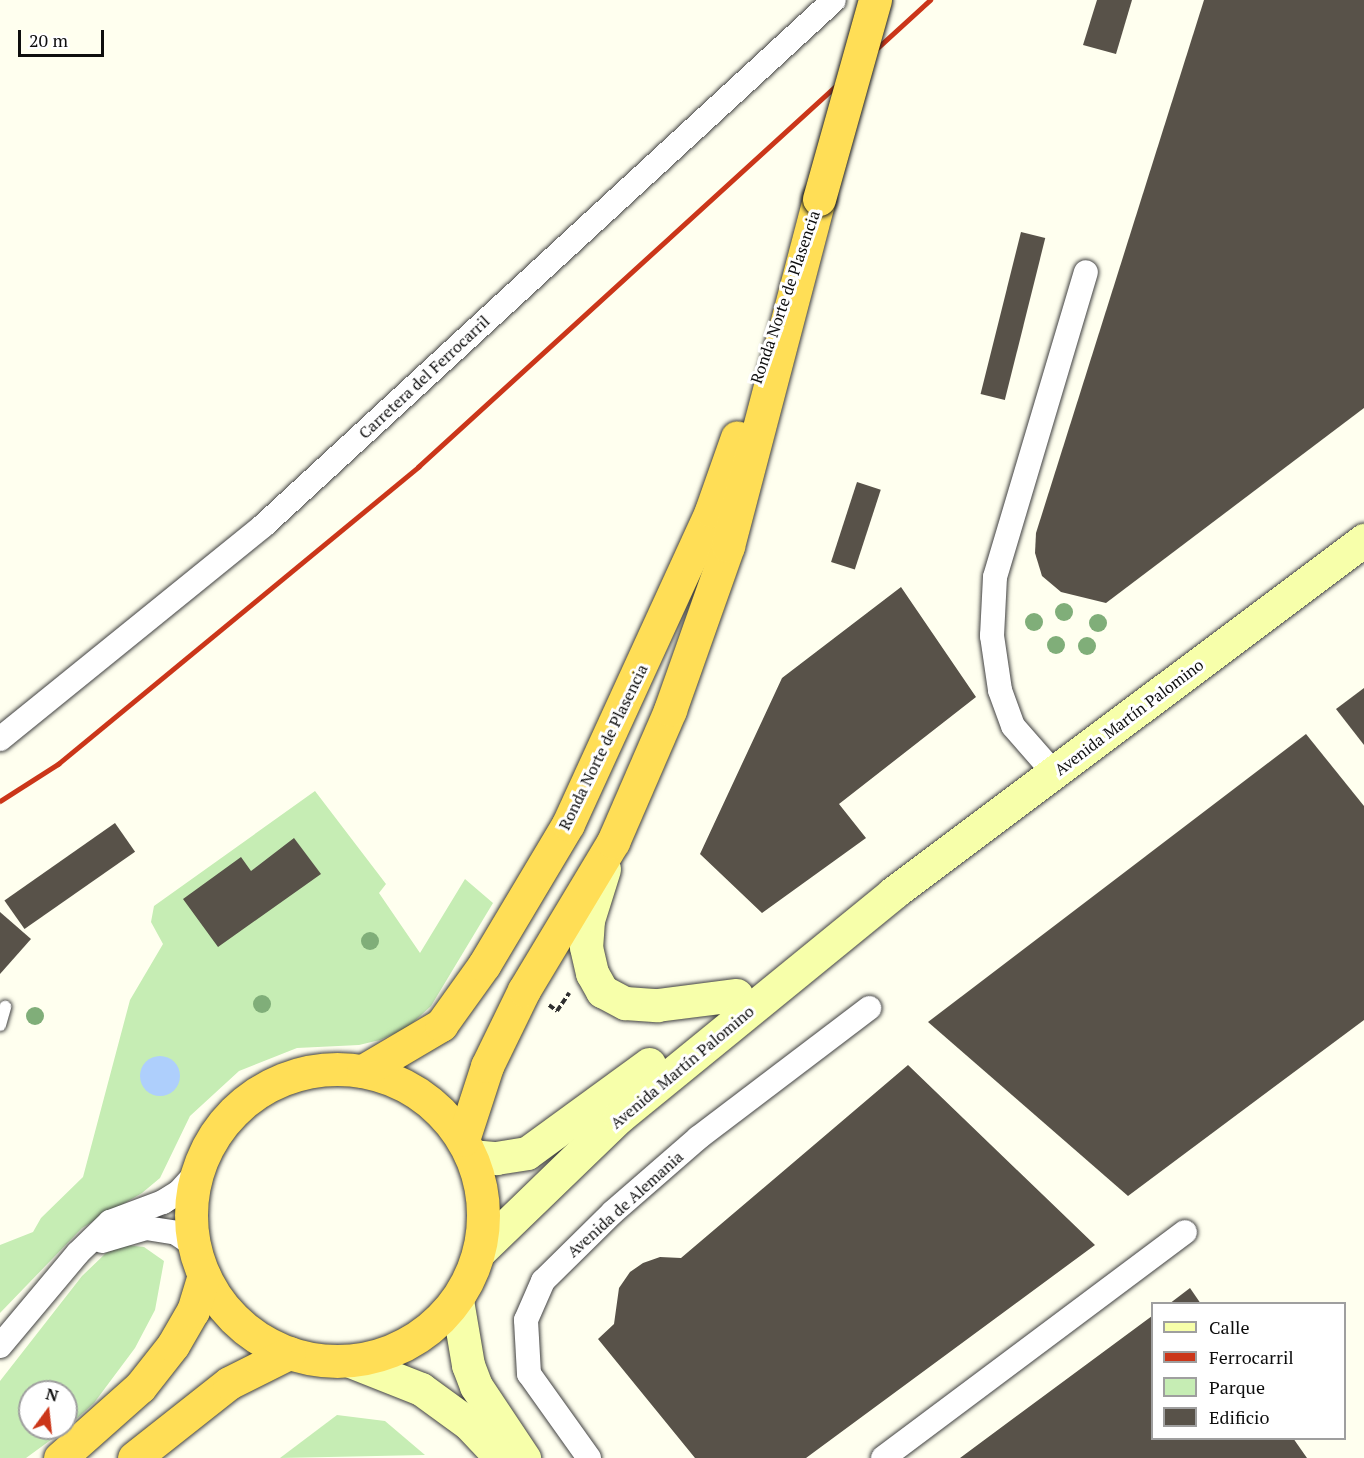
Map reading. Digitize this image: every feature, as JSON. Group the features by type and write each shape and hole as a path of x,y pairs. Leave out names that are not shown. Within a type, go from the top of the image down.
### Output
{"highway":[{"path":"819,199 875,0"},
{"name":"Ronda Norte de Plasencia","path":"467,1148 487,1066 524,990 613,842 670,710 728,546 819,199"},
{"name":"Ronda Norte de Plasencia","path":"363,1071 441,1025 484,965 568,824 711,511 819,199"},
{"path":"310,1071 363,1071 393,1080 421,1094 444,1115 467,1148 483,1208 480,1251 457,1300 419,1335 391,1351 350,1361 319,1360 289,1353 254,1335 225,1309 204,1276 194,1245 192,1196 197,1172 221,1125 261,1090 310,1071"},
{"path":"60,1458 140,1387 166,1354 193,1311 204,1276"},
{"path":"134,1458 229,1383 289,1353"}],"main road":[{"name":"Avenida Martín Palomino","path":"480,1251 620,1116 893,893 1364,540"},
{"path":"613,842 588,920 586,947 592,973 602,991 625,1003 657,1005 736,995"},
{"name":"Avenida Martín Palomino","path":"467,1148 496,1158 527,1153 550,1140 736,995 893,893"},
{"path":"457,1300 468,1365 476,1386 524,1458"},
{"path":"350,1361 421,1389 469,1424 501,1458"}],"street":[{"name":"Carretera del Ferrocarril","path":"0,739 263,526 834,0"},
{"path":"1054,773 1013,726 1000,690 992,636 994,589 1086,272"},
{"name":"Avenida de Alemania","path":"589,1458 529,1374 526,1320 543,1281 613,1212 698,1138 869,1008"},
{"path":"0,1346 78,1253 110,1222 163,1202 179,1192 197,1172"},
{"path":"78,1253 121,1233 146,1228 176,1233 194,1245"},
{"path":"883,1458 1185,1232"}],"lane":[{"path":"0,1025 5,1007"},
{"path":"0,1327 24,1315"}],"green space":[{"path":"315,791 386,884 379,893 420,953 465,879 493,903 431,1006 407,1028 380,1040 359,1045 297,1048 239,1071 190,1116 160,1178 142,1193 82,1228 0,1313 0,1245 33,1232 41,1218 83,1177 130,1000 163,944 151,922 154,906"},
{"path":"125,1245 144,1247 164,1261 155,1310 135,1348 94,1403 78,1417 78,1380 18,1380 18,1440 51,1440 26,1458 0,1458 0,1381 82,1276 106,1253"},
{"path":"337,1415 385,1421 425,1455 280,1458"}],"water":[{"path":"160,1056 174,1062 180,1076 174,1090 160,1096 146,1090 140,1076 146,1062"}],"building":[{"path":"1097,0 1132,0 1116,54 1083,45"},
{"path":"1204,0 1364,0 1364,408 1106,603 1061,592 1042,576 1035,553 1036,533"},
{"path":"1021,232 1045,238 1005,400 981,394"},
{"path":"857,482 881,490 855,570 831,562"},
{"path":"901,587 976,697 839,804 866,838 762,913 700,854 782,678"},
{"path":"1364,688 1364,745 1336,709"},
{"path":"1306,734 1364,806 1364,1020 1128,1196 928,1022"},
{"path":"115,823 135,852 24,929 4,900"},
{"path":"294,838 321,874 218,947 183,899 241,857 251,871"},
{"path":"0,912 31,939 0,974"},
{"path":"908,1065 1095,1245 806,1458 695,1458 598,1339 614,1324 619,1288 630,1272 643,1263 660,1257 681,1258"},
{"path":"1190,1288 1200,1302 1172,1302"},
{"path":"1151,1317 1151,1440 1294,1440 1307,1458 960,1458"}],"railway":[{"path":"0,801 58,764 418,467 930,0"}]}
